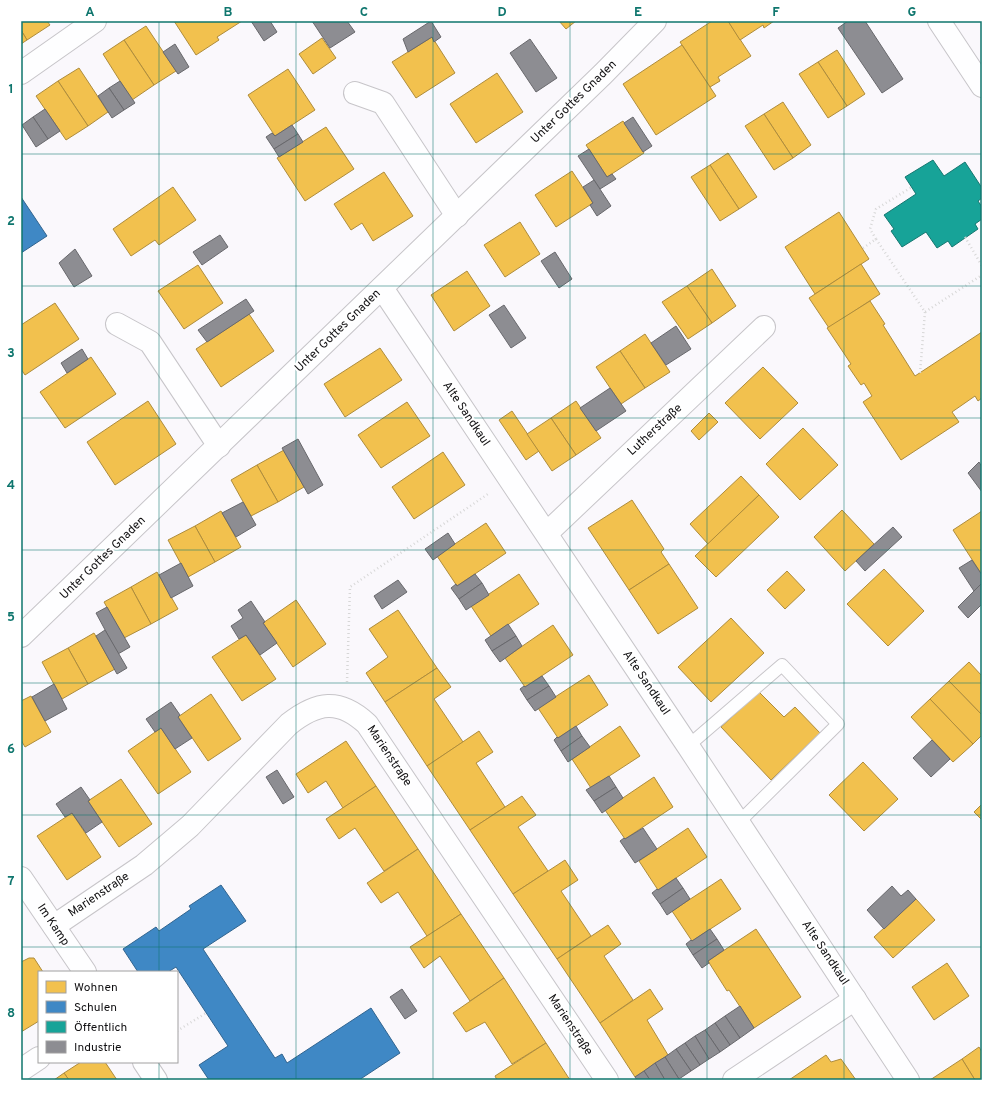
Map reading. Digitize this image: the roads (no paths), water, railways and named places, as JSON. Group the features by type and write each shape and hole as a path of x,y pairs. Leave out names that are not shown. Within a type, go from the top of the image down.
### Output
{"street":[{"path":"21,73 95,21"},
{"name":"Unter Gottes Gnaden","path":"21,636 457,216 603,74 655,21"},
{"path":"939,21 982,86"},
{"path":"354,93 383,103 457,216"},
{"name":"Alte Sandkaul","path":"382,288 688,746 908,1080"},
{"path":"117,324 150,342 219,446"},
{"name":"Lutherstraße","path":"546,533 764,327"},
{"name":"Marienstraße","path":"54,926 144,865 190,826 289,724 302,714 316,708 333,706 346,709 358,715 367,724 607,1080"},
{"name":"Im Kamp","path":"21,878 84,971"},
{"path":"743,1078 855,999"},
{"path":"21,1070 38,1059"},
{"path":"145,1063 156,1080"}],"lane":[{"path":"688,746 782,665 838,724 738,823"}]}
